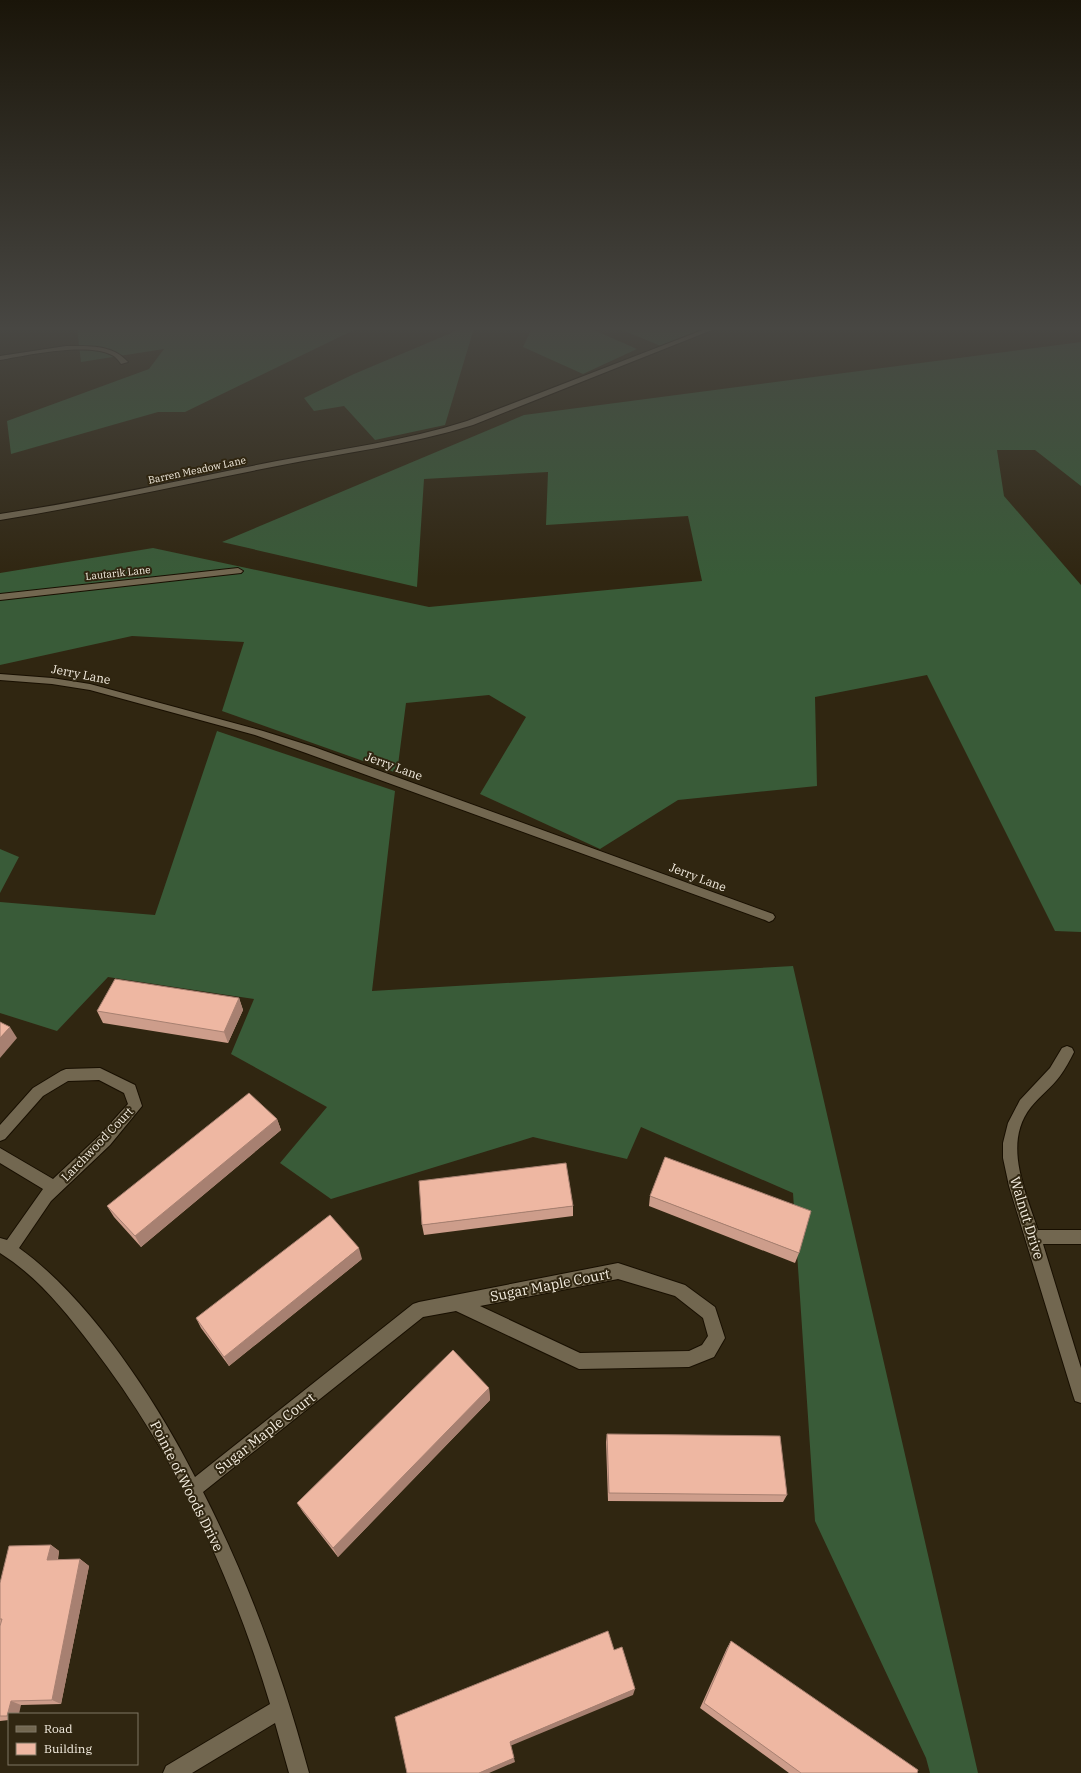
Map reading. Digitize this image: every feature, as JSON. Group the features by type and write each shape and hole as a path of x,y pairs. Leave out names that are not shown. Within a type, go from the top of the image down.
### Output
{"street":[{"name":"Barren Meadow Lane","path":"0,517 88,503 278,463 414,438 446,431 501,411"},
{"name":"Lautarik Lane","path":"0,597 238,571"},
{"name":"Jerry Lane","path":"0,677 52,681 90,687 259,733 317,752 769,917"},
{"name":"Walnut Drive","path":"1067,1052 1055,1072 1025,1104 1015,1124 1010,1143 1010,1158 1016,1186 1081,1395"},
{"name":"Larchwood Court","path":"0,1135 38,1092 66,1074 100,1074 130,1089 135,1106 105,1140 46,1196 5,1248"},
{"name":"Larchwood Court","path":"0,1155 54,1188"},
{"path":"1033,1237 1081,1237"},
{"name":"Pointe of Woods Drive","path":"5,1248 33,1268 68,1304 101,1344 146,1409 171,1449 216,1538 250,1619 281,1708 300,1773"},
{"name":"Sugar Maple Court","path":"192,1490 419,1310 618,1271 679,1290 709,1313 717,1338 708,1351 689,1360 579,1361 457,1303"},
{"path":"173,1773 281,1708"}],"green space":[{"path":"35,411 188,411 158,412 11,454 7,421"},
{"path":"348,411 449,411 445,425 375,440"},
{"path":"557,411 1081,411 1081,486 1035,450 997,450 1004,496 1081,585 1081,932 1055,931 927,675 815,697 817,786 678,800 600,849 480,794 526,717 489,695 406,703 397,773 222,711 244,642 132,636 0,665 0,573 153,548 429,607 702,581 688,516 546,525 548,472 424,479 417,587 222,542 524,415"},
{"path":"217,731 395,791 372,991 793,966 978,1773 930,1773 926,1758 815,1521 793,1193 641,1127 627,1159 533,1137 331,1199 280,1163 327,1107 231,1054 254,999 108,977 57,1031 0,1013 0,902 155,915"},
{"path":"0,849 19,857 0,893"}],"building":[{"path":"115,979 239,998 224,1032 97,1011"},
{"path":"0,1022 10,1027 0,1038"},
{"path":"249,1093 277,1119 135,1236 107,1206"},
{"path":"665,1157 811,1211 799,1253 650,1196"},
{"path":"566,1163 573,1206 422,1225 419,1181"},
{"path":"330,1215 359,1248 224,1357 196,1318"},
{"path":"453,1350 489,1388 333,1548 297,1503"},
{"path":"607,1434 780,1436 787,1495 609,1493"},
{"path":"51,1545 47,1560 80,1559 52,1700 11,1701 7,1716 0,1716 0,1626 2,1619 0,1619 0,1583 9,1546"},
{"path":"608,1631 614,1650 622,1647 635,1689 510,1742 514,1758 479,1773 407,1773 395,1717"},
{"path":"731,1641 918,1770 917,1773 801,1773 704,1703"}]}
